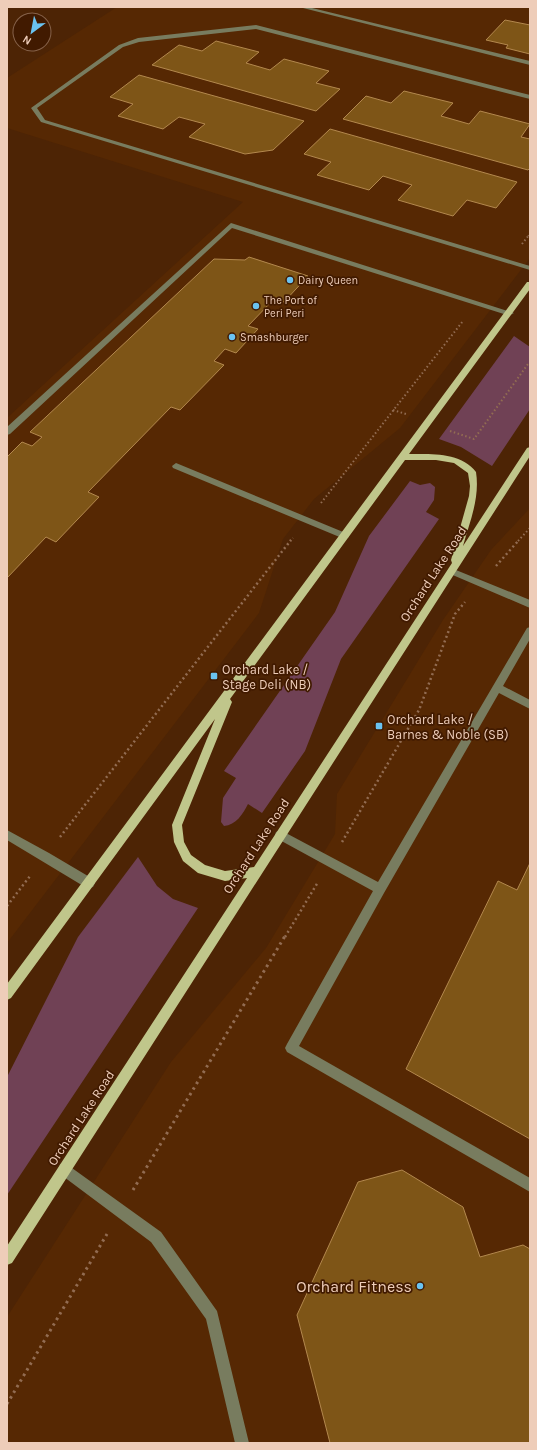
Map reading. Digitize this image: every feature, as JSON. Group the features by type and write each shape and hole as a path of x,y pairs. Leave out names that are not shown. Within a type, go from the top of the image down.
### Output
{"main road":[{"path":"7,994 530,284"},
{"name":"Orchard Lake Road","path":"7,1258 530,450"},
{"path":"403,457 436,457 456,461 472,472 474,486 473,496 451,572"},
{"path":"232,689 177,825 179,842 187,858 202,869 225,876 256,872"}],"lane":[{"path":"302,7 530,63"},
{"path":"530,97 256,27 138,40 121,46 34,108 43,121 530,268"},
{"path":"7,432 231,225 510,313"},
{"path":"176,466 345,536"},
{"path":"451,572 530,604"},
{"path":"530,632 380,889 290,1048 530,1185"},
{"path":"498,688 530,705"},
{"path":"7,835 45,856 89,884"},
{"path":"280,835 380,889"},
{"path":"65,1169 156,1237 212,1316 242,1443"}],"path":[{"path":"7,906 477,302"},
{"path":"451,431 474,439 528,364 530,365"},
{"path":"7,1404 419,710 454,614 530,528"}],"shaded area":[{"path":"117,7 530,7 530,258 400,428 314,499 283,539 259,613 7,943 7,418 243,202 7,128 7,78 47,52 52,52 52,49"},
{"path":"514,336 530,347 530,409 492,466 461,447 439,439"},
{"path":"410,481 420,485 430,483 435,487 434,500 426,512 439,519 341,659 305,751 262,813 248,804 236,821 232,824 224,826 221,822 223,798 236,778 224,771 335,612 369,536"},
{"path":"530,508 530,1443 7,1443 7,1317 171,1062 266,948 335,834 337,794 443,620 491,550"},
{"path":"138,857 157,886 173,899 198,908 7,1195 7,1077 78,937"}],"building":[{"path":"505,20 530,25 530,54 506,48 508,45 486,40"},
{"path":"216,41 259,52 246,63 270,70 284,59 329,71 316,83 340,89 316,111 152,65 179,45 202,51"},
{"path":"139,75 304,121 273,150 245,154 189,137 205,124 179,117 163,129 118,116 133,104 110,97"},
{"path":"404,91 453,103 441,116 469,124 480,111 530,124 521,137 530,139 530,168 528,170 343,119 366,96 391,103"},
{"path":"330,129 517,182 496,208 467,200 453,216 398,200 412,185 383,176 369,190 317,175 331,162 304,154"},
{"path":"249,257 308,276 284,302 274,299 248,326 258,329 236,353 225,349 214,361 224,365 180,410 171,407 88,492 99,497 56,542 46,537 7,578 7,457 22,442 32,446 42,437 30,432 214,259 245,260"},
{"path":"530,863 530,1139 406,1069 498,881 517,890"},
{"name":"Orchard Fitness","path":"402,1170 463,1207 480,1257 523,1245 530,1249 530,1443 330,1443 297,1315 358,1182"}],"place":[{"name":"Dairy Queen","path":"290,280"},
{"name":"The Port of Peri Peri","path":"256,306"},
{"name":"Smashburger","path":"232,337"},
{"name":"Orchard Lake / Stage Deli (NB)","path":"214,676"},
{"name":"Orchard Lake / Barnes & Noble (SB)","path":"379,726"},
{"name":"Orchard Fitness","path":"420,1286"}]}
